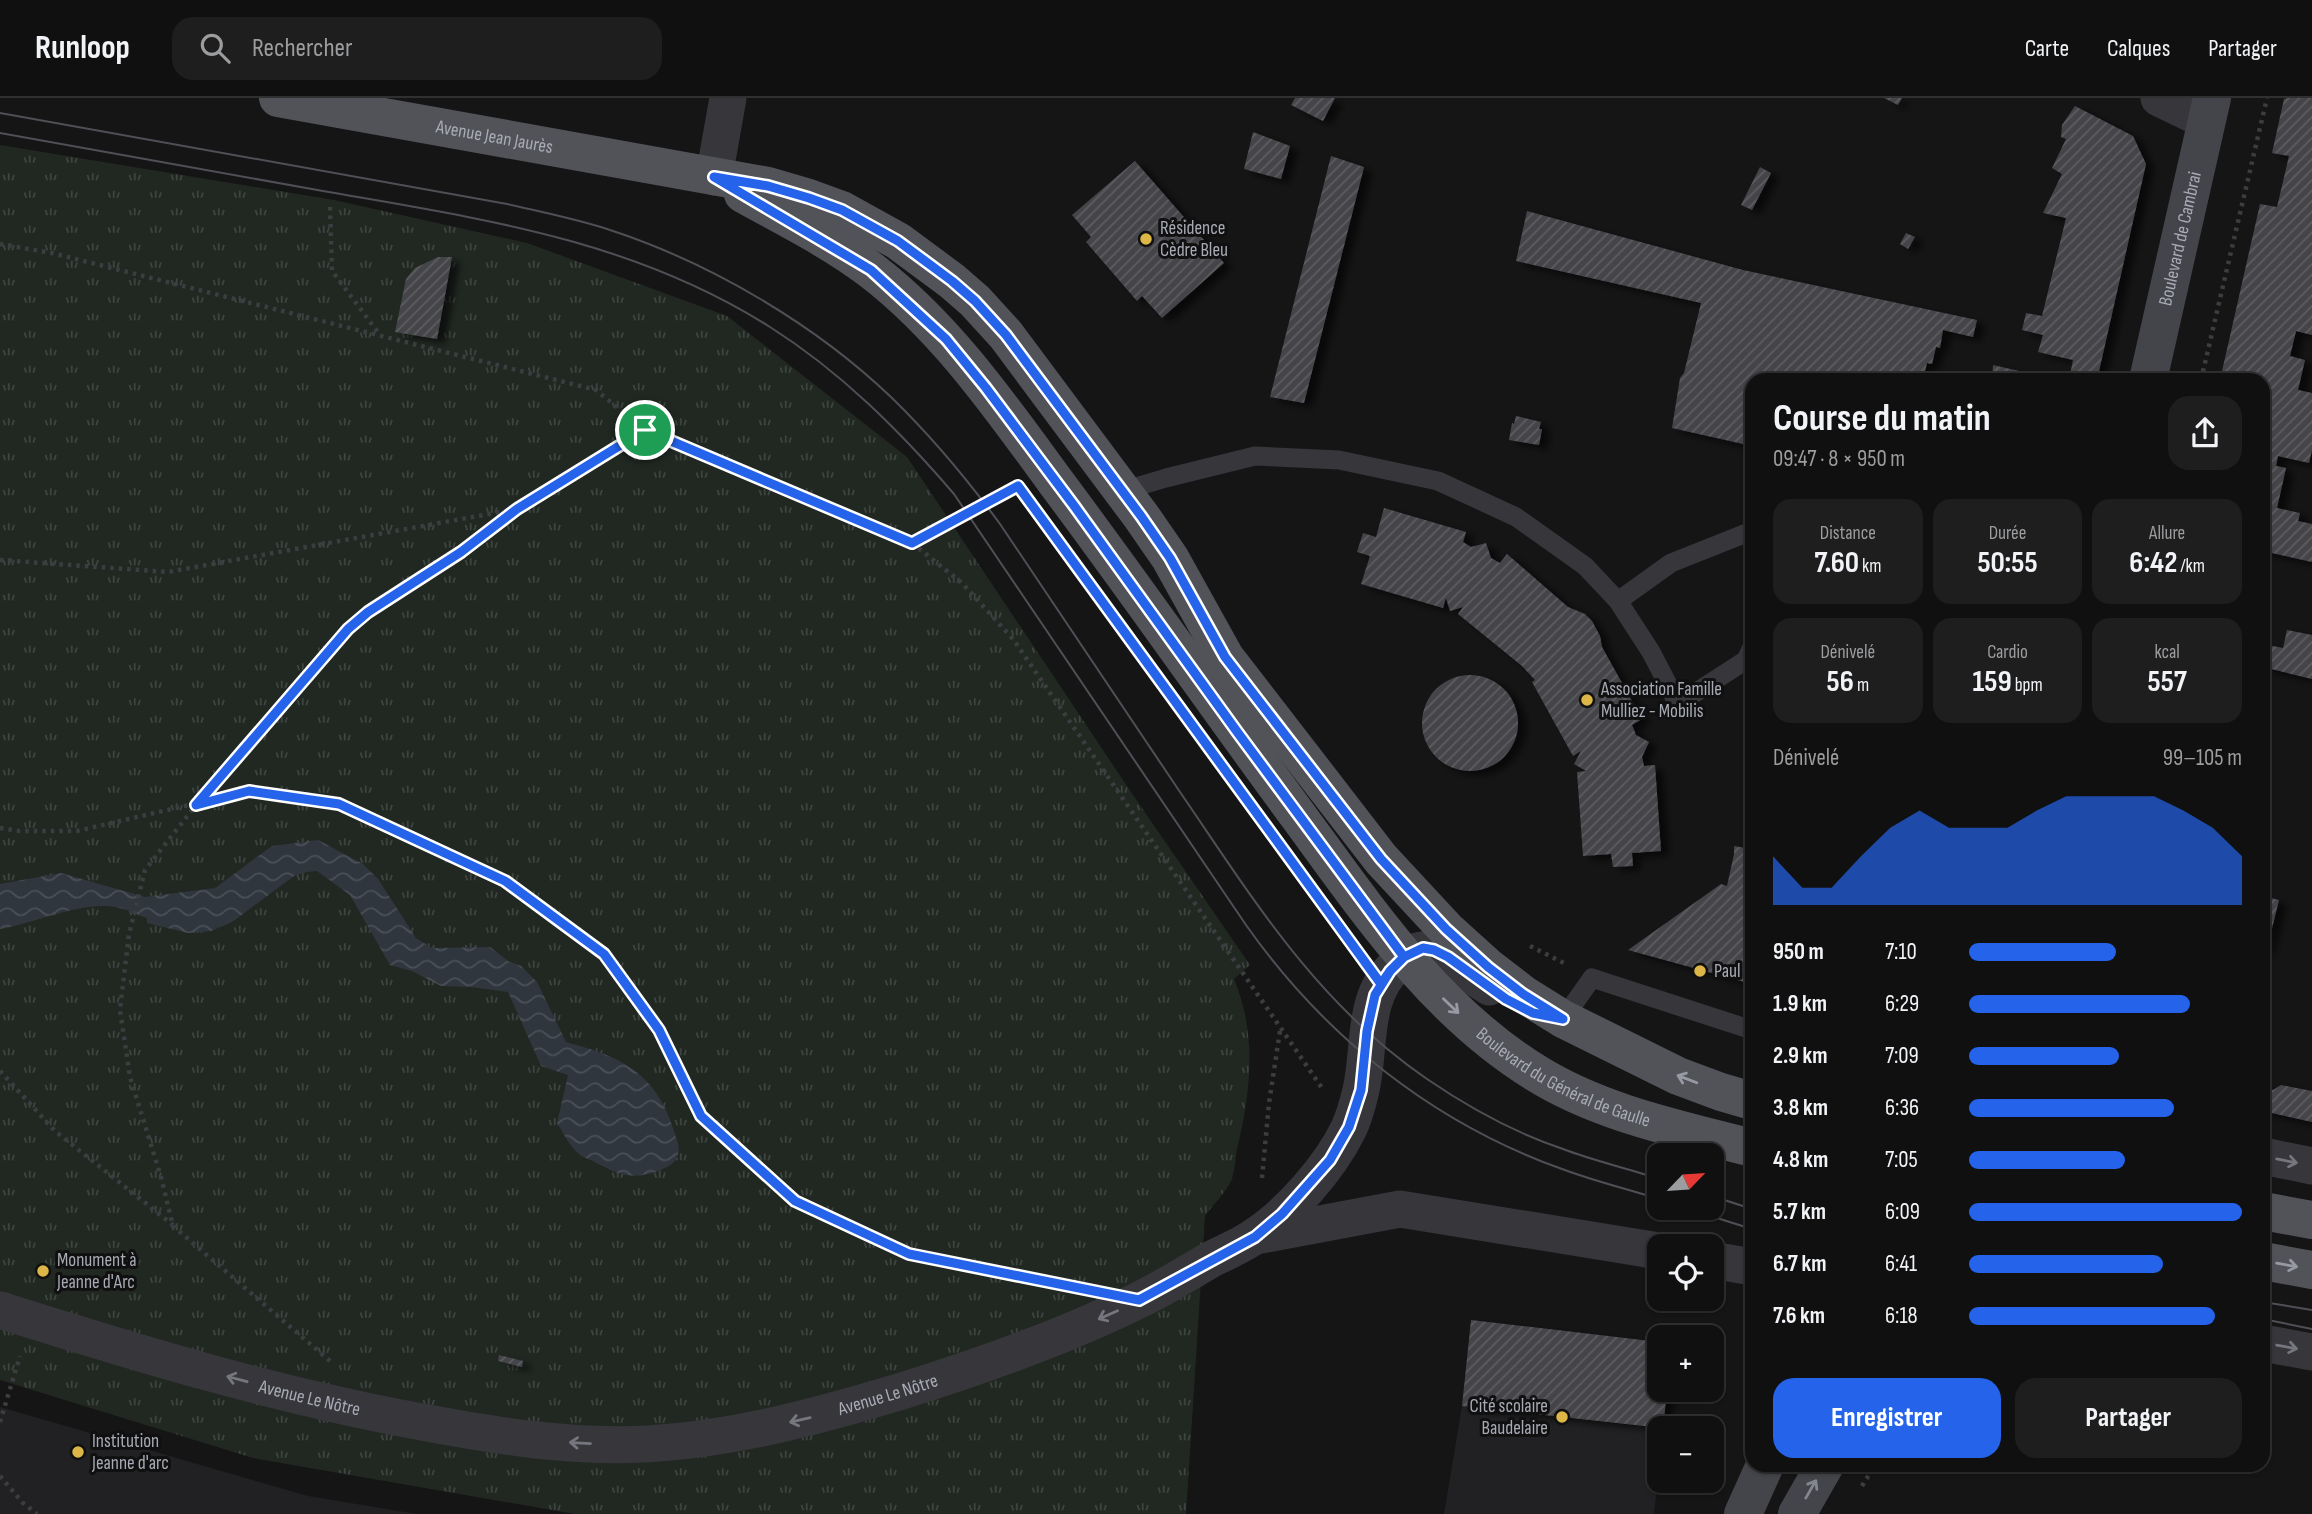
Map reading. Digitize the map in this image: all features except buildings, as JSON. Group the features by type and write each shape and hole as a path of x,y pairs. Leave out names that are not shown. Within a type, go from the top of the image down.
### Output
{"main road":[{"name":"Avenue Jean Jaurès","path":"278,98 768,186 842,210 898,241 975,301 1006,335 1170,558 1225,657 1381,859 1446,929 1488,967 1523,994 1563,1019"},
{"name":"Boulevard de Cambrai","path":"2150,373 2209,110"},
{"name":"Avenue Jean Jaurès","path":"714,177 871,270 946,339 1075,507 1404,957"},
{"name":"Boulevard du Général de Gaulle","path":"1404,957 1469,1023 1512,1057 1557,1086 1609,1107 1745,1146"},
{"path":"1563,1019 1678,1076 1745,1099"},
{"path":"2270,1212 2312,1220"},
{"path":"2270,1262 2312,1270"},
{"path":"1743,1514 1762,1472"},
{"path":"1797,1514 1821,1472"}],"street":[{"path":"714,177 728,98"},
{"path":"2159,98 2209,110"},
{"path":"1404,957 1423,948 1434,950 1506,999 1533,1013 1563,1019"},
{"name":"Avenue Le Nôtre","path":"15,1315 270,1388 395,1417 504,1437 545,1442 649,1444 761,1429 886,1396 1031,1347 1139,1300 1255,1237 1282,1214 1330,1160 1349,1127 1361,1090 1367,1031 1375,995 1390,971 1404,957"},
{"path":"2270,1157 2312,1166"},
{"path":"1255,1237 1400,1209 1647,1249"},
{"path":"1724,1262 1745,1265"},
{"path":"2270,1344 2312,1352"}],"lane":[{"path":"1122,491 1255,457 1339,460 1438,481 1516,517 1585,566 1618,601 1651,652 1678,704 1745,661"},
{"path":"1618,601 1671,564 1745,534"},
{"path":"1563,1019 1592,978 1745,1028"}],"path":[{"path":"2203,373 2267,98"},
{"path":"330,207 332,271 380,335"},
{"path":"0,244 52,253 596,390 645,430 912,543 962,583 1013,639 1349,1127"},
{"path":"173,1226 130,1077 120,1010 129,934 145,870 196,805 348,629 368,612 461,552 517,509 645,430"},
{"path":"912,543 1018,486"},
{"path":"0,560 168,572 517,509"},
{"path":"0,828 19,831 78,831 249,791 339,804 505,881 604,954 659,1030 701,1116 795,1201 909,1254 1139,1300"},
{"path":"1255,1237 1269,1103 1280,1030"},
{"path":"0,1070 55,1131 173,1226 332,1362"},
{"path":"0,1422 15,1315"},
{"path":"0,1476 23,1503 37,1514"}],"shaded area":[{"name":"Cité scolaire Baudelaire","path":"1647,1392 1647,1402 1666,1402 1664,1416 1647,1416 1647,1493 1656,1493 1654,1514 1444,1514 1462,1406"},
{"name":"Institution Jeanne d'arc","path":"0,1407 308,1496 417,1514 0,1514"}],"green space":[{"path":"0,145 334,200 527,243 727,316 907,457 1250,965 1234,979 1249,1042 1246,1106 1231,1181 1205,1216 1186,1514 575,1514 253,1458 0,1380"}],"water":[{"path":"318,840 363,864 378,879 416,938 432,948 490,947 508,961 521,966 537,982 566,1042 603,1053 633,1069 656,1093 678,1144 679,1151 673,1163 658,1171 632,1176 617,1173 580,1155 557,1123 568,1075 541,1066 508,992 441,986 412,971 390,965 350,895 317,871 294,876 232,922 211,931 188,933 147,923 147,918 106,906 76,909 0,929 0,884 61,873 145,897 215,888 272,846"}],"tram line":[{"path":"0,113 507,204 585,222 686,260 724,278 796,321 862,371 892,398 935,443 975,491 1261,910 1290,948 1352,1017 1427,1079 1492,1118 1545,1143 1647,1175"},
{"path":"0,133 440,212 554,236 664,273 717,297 770,327 845,383 912,448 954,494 1246,925 1277,966 1311,1004 1385,1072 1469,1127 1562,1169 1647,1195"},
{"path":"1724,1200 1745,1207"},
{"path":"1723,1220 1745,1227"},
{"path":"2270,1303 2312,1310"},
{"path":"2270,1320 2312,1329"}],"place":[{"name":"Résidence Cèdre Bleu","path":"1146,239"},
{"name":"Association Famille Mulliez - Mobilis","path":"1587,700"},
{"name":"Paul","path":"1700,971"},
{"name":"Monument à Jeanne d'Arc","path":"43,1271"},
{"name":"Cité scolaire Baudelaire","path":"1562,1417"},
{"name":"Institution Jeanne d'arc","path":"78,1452"}],"route":[{"path":"645,430 517,509 461,552 368,612 348,629 196,805 249,791 339,804 505,881 604,954 659,1030 701,1116 795,1201 909,1254 1139,1300 1255,1237 1282,1214 1330,1160 1349,1127 1361,1090 1367,1031 1375,995 1390,971 1404,957 1423,948 1434,950 1506,999 1533,1013 1563,1019 1523,994 1488,967 1412,895 1381,859 1225,657 1170,558 1006,335 975,301 898,241 842,210 809,198 768,186 714,177 871,270 946,339 1075,507 1404,957 1390,971 1381,984 1018,486 912,543 645,430"}]}
